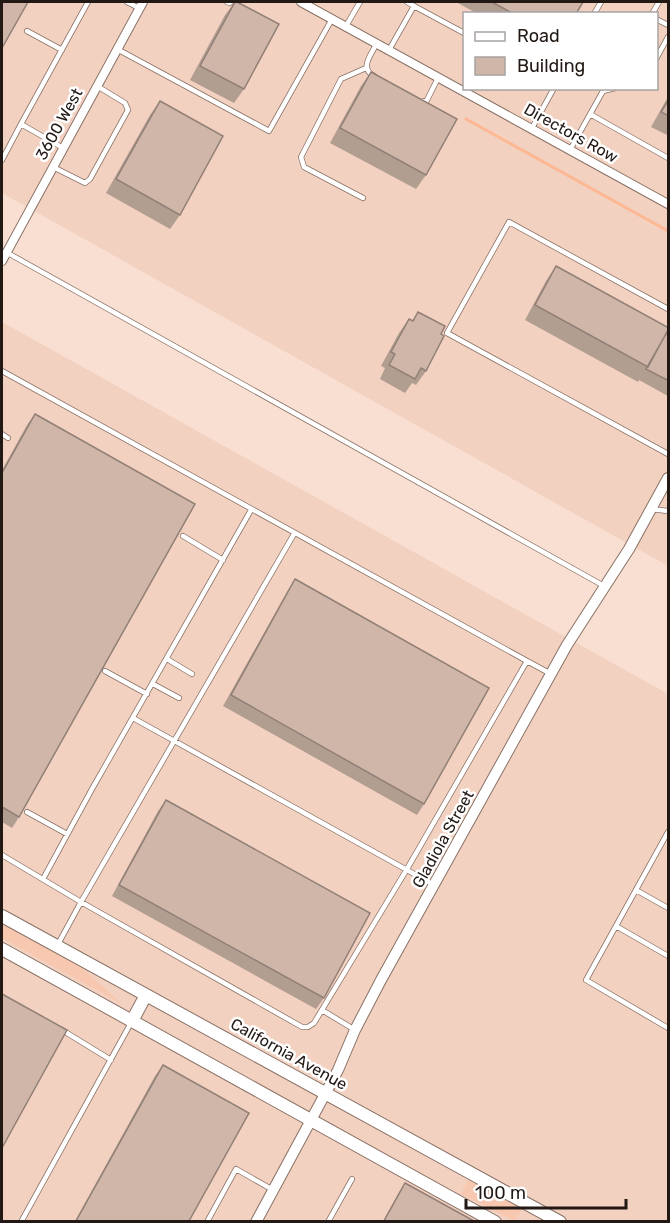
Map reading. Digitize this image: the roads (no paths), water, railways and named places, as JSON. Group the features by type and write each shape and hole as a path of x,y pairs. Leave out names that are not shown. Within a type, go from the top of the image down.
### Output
{"main road":[{"name":"California Avenue","path":"2,916 557,1221"},
{"path":"2,949 495,1221"},
{"path":"132,1021 146,994"}],"street":[{"name":"Directors Row","path":"301,2 669,204"},
{"name":"3600 West","path":"2,261 141,5"},
{"name":"Gladiola Street","path":"258,1221 338,1070 355,1030 434,885 567,645 605,587 669,478"}],"lane":[{"path":"2,159 88,2"},
{"path":"127,2 141,5"},
{"path":"346,26 360,2"},
{"path":"406,2 463,32"},
{"path":"389,50 414,6"},
{"path":"117,49 269,131 332,19"},
{"path":"27,31 62,50"},
{"path":"658,57 669,37"},
{"path":"377,44 366,62 366,68 378,79"},
{"path":"363,198 304,167 301,157 341,79 366,68"},
{"path":"416,100 422,102 427,99 439,77"},
{"path":"53,167 85,183 90,179 129,110 125,103 97,86"},
{"path":"532,129 553,90"},
{"path":"570,150 603,91 607,90"},
{"path":"590,114 669,158"},
{"path":"21,124 63,148"},
{"path":"669,309 509,222 447,333 669,454"},
{"path":"6,252 605,587"},
{"path":"2,372 551,675"},
{"path":"2,434 8,438"},
{"path":"651,509 669,511"},
{"path":"43,879 251,510"},
{"path":"57,946 294,534"},
{"path":"183,536 223,560"},
{"path":"166,659 192,674"},
{"path":"2,855 302,1027 308,1027 314,1023 407,869 527,661"},
{"path":"105,671 147,694"},
{"path":"153,684 179,698"},
{"path":"133,718 434,885"},
{"path":"27,812 67,834"},
{"path":"669,832 586,980 669,1028"},
{"path":"636,890 669,908"},
{"path":"616,926 669,956"},
{"path":"322,1010 355,1030"},
{"path":"21,1221 132,1021"},
{"path":"57,1027 111,1060"},
{"path":"207,1221 236,1169 273,1190"},
{"path":"328,1221 352,1179"}],"waterway":[{"path":"466,119 668,231"}]}
